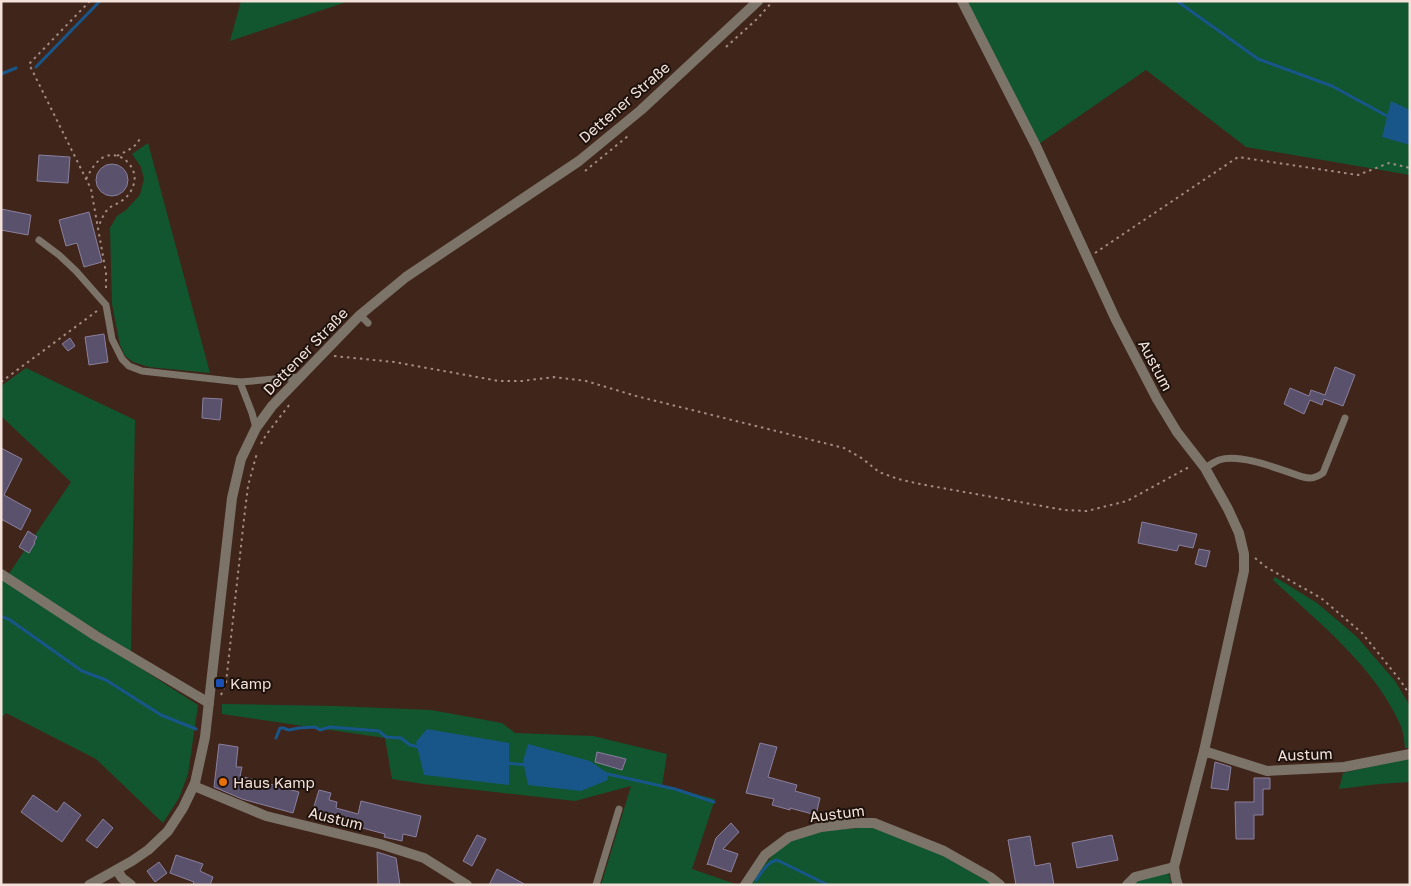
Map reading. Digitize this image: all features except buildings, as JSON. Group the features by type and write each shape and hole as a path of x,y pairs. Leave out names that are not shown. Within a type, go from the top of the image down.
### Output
{"street":[{"name":"Dettener Straße","path":"89,885 148,850 168,831 194,786 200,762 209,704 232,498 241,459 256,428 272,406 360,315 406,276 531,194 594,149 641,110 758,1"},
{"name":"Austum","path":"962,1 1036,146 1116,320 1157,399 1177,432 1203,464 1239,533 1244,554 1244,571 1204,751 1174,867 1178,885"},
{"path":"1,574 104,642 209,704"},
{"name":"Austum","path":"1204,751 1266,771 1344,768 1410,754"},
{"name":"Austum","path":"194,786 266,816 380,844 424,858 467,885"},
{"name":"Austum","path":"746,885 766,855 789,837 821,827 855,823 874,823 944,851 990,877 1000,885"},
{"path":"1127,885 1135,877 1174,867"},
{"path":"117,870 122,878 131,885"}],"lane":[{"path":"39,240 59,254 106,305 116,348 122,359 129,366 142,371 240,382 299,377"},
{"path":"360,315 368,323"},
{"path":"240,382 256,428"},
{"path":"1203,464 1235,458 1311,479 1318,477 1323,474 1345,418"},
{"path":"596,885 619,809"}],"path":[{"path":"1,382 106,305 106,273 91,189 29,64 90,1"},
{"path":"722,50 774,1"},
{"path":"578,176 629,135"},
{"path":"117,156 134,148 140,138"},
{"path":"86,179 95,164 107,156 117,156 126,160 131,164 134,173 135,181 127,198 110,207 98,227"},
{"path":"1087,258 1238,157 1358,175 1388,163 1410,168"},
{"path":"330,362 342,350"},
{"path":"336,356 394,362 499,380 522,381 554,377 586,381 636,396 844,448 863,459 879,472 898,479 1064,510 1087,511 1127,501 1203,464"},
{"path":"221,697 226,683 244,519 252,468 266,435 295,399"},
{"path":"1244,554 1250,554 1266,567 1321,598 1362,633 1410,695"}],"green space":[{"path":"241,1 349,1 230,41"},
{"path":"967,1 1410,1 1410,175 1246,147 1146,70 1036,146"},
{"path":"148,143 210,373 149,367 133,362 125,356 120,345 112,304 110,228 117,216 126,210 140,195 144,179 141,167 132,154"},
{"path":"26,368 135,420 131,652 8,575 71,482 1,416 1,386"},
{"path":"1275,577 1317,603 1357,637 1395,681 1410,706 1410,748 1405,748 1400,725 1388,701 1360,663 1326,628 1273,580"},
{"path":"1,579 198,705 188,774 179,798 163,823 96,759 6,713 1,718"},
{"path":"222,704 431,710 502,723 515,733 593,736 667,754 662,786 715,799 692,869 738,885 601,885 631,786 575,801 392,779 385,738 222,714"},
{"path":"1407,758 1410,759 1410,782 1339,789 1343,773"},
{"path":"873,827 940,854 994,885 749,885 771,857 793,840 818,832"},
{"path":"1168,872 1171,882 1166,885 1133,885 1136,881"}],"water":[{"path":"1391,101 1410,110 1410,145 1382,137"},
{"path":"427,729 509,743 509,785 424,775 416,742"},
{"path":"528,744 590,761 607,773 608,780 581,791 528,785 523,761"}],"waterway":[{"path":"36,67 100,1"},
{"path":"1177,1 1258,59 1332,86 1387,116"},
{"path":"1,74 16,68"},
{"path":"1,616 10,620 82,671 106,680 161,715 196,729"},
{"path":"276,738 280,728 289,730 315,727 320,730 330,727 379,731 386,737 401,738 410,745 419,747"},
{"path":"506,763 528,765"},
{"path":"603,773 675,789 714,802"},
{"path":"756,880 768,865 777,860 828,885"}],"place":[{"name":"Kamp","path":"220,683"},
{"name":"Haus Kamp","path":"223,782"}]}
